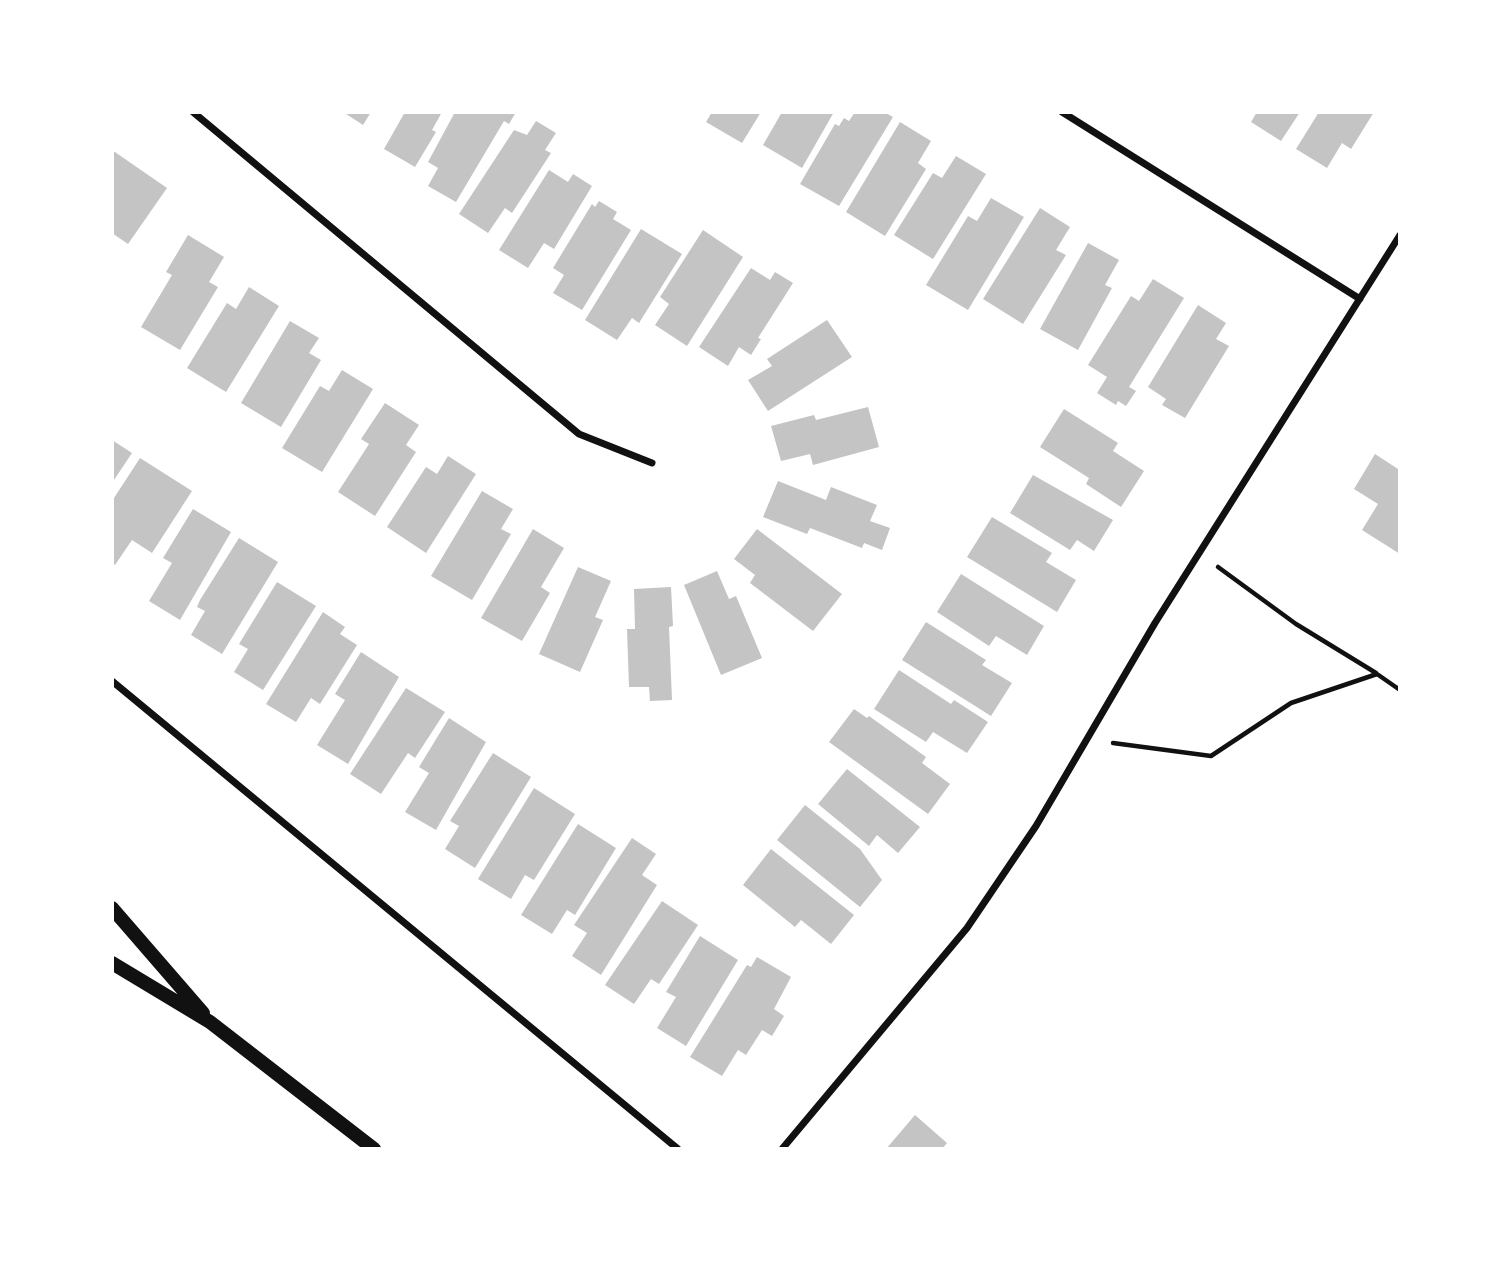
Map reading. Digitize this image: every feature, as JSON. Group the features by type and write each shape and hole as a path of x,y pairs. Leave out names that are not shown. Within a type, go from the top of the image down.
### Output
{"main road":[{"path":"112,908 210,1022"},
{"path":"112,963 210,1022 374,1149"}],"street":[{"path":"193,112 579,434 652,463"},
{"path":"1062,112 1360,299"},
{"path":"782,1149 967,928 1036,826 1200,553 1400,234"},
{"path":"112,681 678,1149"}],"path":[{"path":"1200,553 1296,624 1400,690"},
{"path":"1087,739 1211,756 1292,703 1377,674"}],"building":[{"path":"343,112 371,112 363,125"},
{"path":"405,112 442,112 432,130 436,132 415,167 384,149"},
{"path":"455,112 516,112 509,124 504,121 456,202 428,186 438,168 428,162"},
{"path":"712,112 761,112 742,143 706,122"},
{"path":"782,112 834,112 802,168 763,145"},
{"path":"855,112 884,112 893,117 839,206 800,184 835,124 839,126 844,118 849,121"},
{"path":"1257,112 1300,112 1281,141 1251,122"},
{"path":"1319,112 1374,112 1351,149 1342,143 1327,168 1296,149"},
{"path":"536,121 556,133 545,150 551,153 512,213 505,208 488,233 459,214 514,130 527,135"},
{"path":"900,122 931,141 918,163 926,169 885,236 846,212"},
{"path":"112,150 167,188 128,244 112,233"},
{"path":"956,156 986,174 933,259 894,235 933,173 942,178"},
{"path":"549,170 568,182 573,174 592,186 554,249 544,243 528,268 499,250"},
{"path":"991,198 1024,217 968,310 926,285 968,216 977,221"},
{"path":"599,201 617,212 613,219 631,230 582,310 553,293 564,275 553,268 592,204 595,207"},
{"path":"1040,208 1070,227 1056,250 1066,255 1023,324 983,299"},
{"path":"641,229 682,254 639,323 632,318 617,340 585,320"},
{"path":"703,230 743,257 687,346 655,325 669,304 660,297"},
{"path":"188,235 224,257 209,282 218,287 180,350 141,327 172,275 166,272"},
{"path":"1088,243 1119,260 1105,285 1112,288 1078,350 1040,329"},
{"path":"751,268 770,280 775,272 793,283 758,338 761,339 751,355 739,347 728,366 699,347"},
{"path":"1153,279 1184,298 1129,387 1136,391 1126,406 1118,401 1116,405 1097,393 1107,377 1088,365 1131,296 1139,301"},
{"path":"249,287 279,306 226,392 187,368 227,303 236,309"},
{"path":"1198,305 1226,323 1216,339 1229,346 1185,418 1162,405 1166,399 1148,387"},
{"path":"827,320 852,357 768,411 748,380 772,366 767,359"},
{"path":"290,321 319,338 309,353 321,360 281,427 241,403"},
{"path":"342,370 373,389 322,472 282,448 320,386 329,391"},
{"path":"385,403 419,425 406,445 416,452 375,516 338,492 369,444 361,439"},
{"path":"868,407 879,447 813,465 810,454 781,461 771,426 814,415 816,420"},
{"path":"1064,409 1118,443 1113,451 1144,471 1121,507 1086,484 1089,478 1040,447"},
{"path":"112,440 132,453 112,483"},
{"path":"1375,454 1398,469 1400,465 1400,554 1362,530 1378,504 1354,489"},
{"path":"448,456 476,474 426,553 387,527 426,467 437,474"},
{"path":"140,458 192,491 152,553 132,540 115,565 112,563 112,501"},
{"path":"1033,475 1113,520 1094,551 1077,540 1070,550 1010,513"},
{"path":"778,481 826,500 831,487 877,505 870,521 890,528 882,550 864,543 862,548 810,528 807,534 763,517"},
{"path":"482,491 513,509 501,529 511,534 472,600 431,576"},
{"path":"193,509 231,532 180,620 149,601 172,563 163,558"},
{"path":"992,517 1052,553 1046,562 1076,580 1057,612 967,557"},
{"path":"533,529 564,548 541,587 550,593 522,641 481,618"},
{"path":"757,529 842,594 813,631 750,583 755,575 734,559"},
{"path":"239,538 278,562 222,654 191,635 205,611 197,607 200,600"},
{"path":"578,567 611,581 595,617 603,620 580,672 539,654"},
{"path":"717,571 729,599 736,596 762,658 721,675 684,585"},
{"path":"961,574 1044,626 1027,655 996,636 989,646 937,612"},
{"path":"277,582 316,606 263,690 234,672 248,649 239,644"},
{"path":"671,587 673,626 669,627 672,700 650,701 649,687 629,687 627,629 635,629 634,589"},
{"path":"323,612 345,627 340,634 357,645 320,704 311,698 296,722 266,704"},
{"path":"926,622 986,660 982,665 1012,683 991,716 902,660"},
{"path":"361,652 399,677 348,764 317,745 345,700 335,694"},
{"path":"899,670 951,704 954,700 988,722 967,753 933,732 926,742 874,709"},
{"path":"406,688 445,712 415,758 408,753 381,794 350,774"},
{"path":"854,709 867,718 869,716 926,757 922,763 950,784 928,814 829,742"},
{"path":"449,718 486,742 436,830 405,812 429,773 419,767"},
{"path":"493,753 531,777 475,868 445,849 459,826 450,821"},
{"path":"847,769 920,827 898,853 877,835 869,846 818,804"},
{"path":"534,788 575,814 534,880 525,875 511,899 478,879"},
{"path":"805,805 860,849 882,880 860,907 777,840"},
{"path":"578,824 616,848 575,915 567,910 552,934 521,915"},
{"path":"632,838 656,854 642,875 657,885 601,975 572,956 587,933 574,925"},
{"path":"771,849 854,915 831,944 801,920 795,927 743,885"},
{"path":"662,901 698,925 659,984 651,979 634,1004 605,985"},
{"path":"700,936 738,960 686,1046 657,1028 676,997 666,992"},
{"path":"757,957 791,977 774,1009 784,1016 772,1036 762,1030 746,1055 738,1050 722,1076 690,1057 747,965 751,967"},
{"path":"915,1115 947,1143 942,1149 886,1149"}]}
